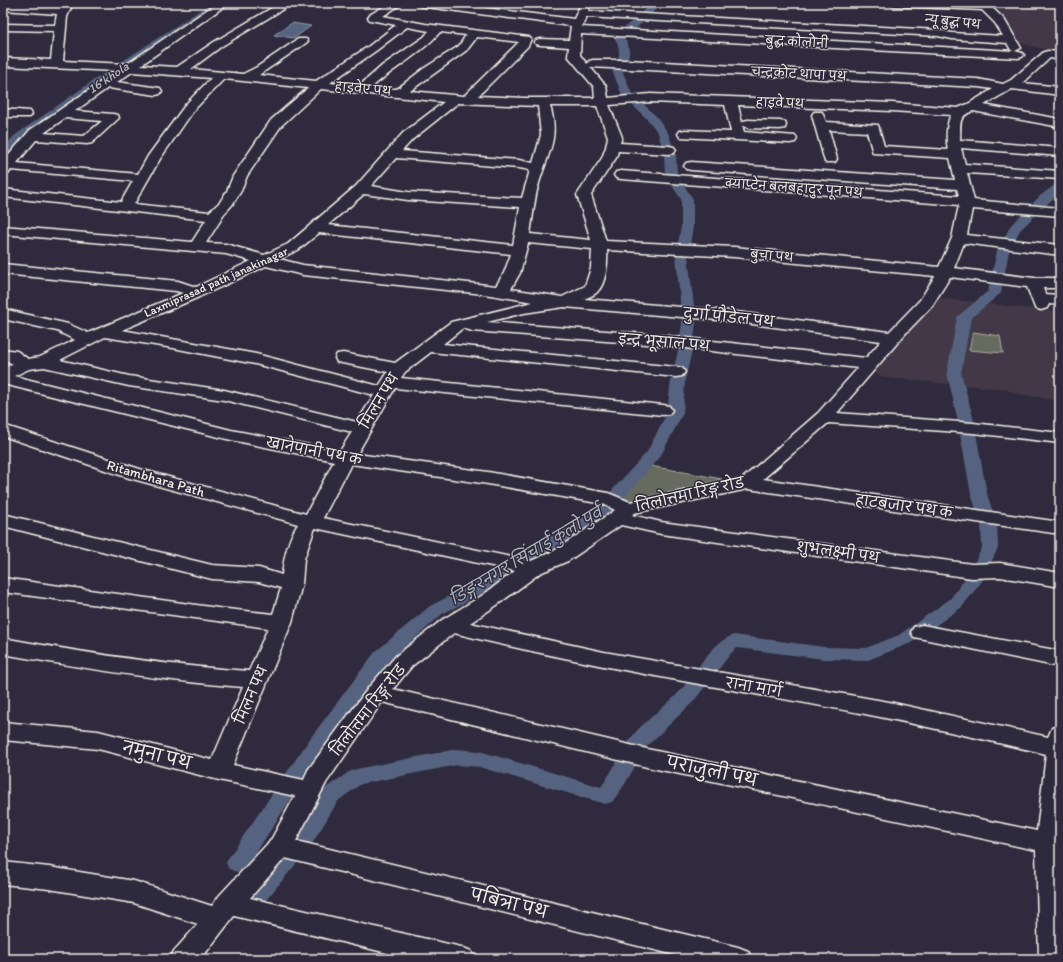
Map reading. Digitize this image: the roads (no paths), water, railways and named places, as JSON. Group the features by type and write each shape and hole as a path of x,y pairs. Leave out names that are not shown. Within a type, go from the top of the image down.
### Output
{"street":[{"path":"5,168 32,136 61,114 224,3"},
{"path":"180,71 218,44 288,3"},
{"path":"380,3 395,4"},
{"path":"419,3 581,16 574,44 574,56 600,86 602,102 615,137 613,147 668,150"},
{"path":"893,3 983,5 1000,22 1018,55"},
{"path":"395,4 374,18 404,24 474,33 463,48 401,92"},
{"path":"3,6 66,7 61,17 57,64"},
{"name":"न्यू बुद्ध पथ","path":"581,16 644,17 938,32 952,36 1010,40"},
{"name":"बुद्ध कोलोनी","path":"581,16 605,31 1018,55 1038,63"},
{"path":"196,246 216,213 225,205 234,191 240,176 276,124 318,85 373,48 404,24"},
{"path":"3,27 60,28"},
{"path":"362,89 387,68 428,39 437,28"},
{"name":"Laxmiprasad path janakinagar","path":"3,375 25,364 44,362 103,332 197,292 294,247 314,228 361,189 408,136 462,99 524,44 525,39 474,33"},
{"path":"244,78 261,70 302,41"},
{"path":"540,42 574,44"},
{"path":"965,110 1025,75 1048,54 1060,56"},
{"name":"हाइवेए पथ","path":"3,62 180,71 462,99 543,102 602,102"},
{"name":"चन्द्रकोट थापा पथ","path":"594,64 621,64 970,83 1060,91"},
{"path":"1025,75 1060,81"},
{"path":"125,207 140,178 190,107 220,76"},
{"path":"106,84 156,91"},
{"name":"हाइवे पथ","path":"602,102 650,98 965,110 1060,123"},
{"path":"731,101 737,130"},
{"path":"501,292 512,273 520,244 528,203 546,146 548,135 546,113 543,102"},
{"path":"815,104 830,159"},
{"name":"तिलोत्तमा रिङ्ग रोड","path":"184,959 223,912 281,848 308,790 316,777 377,693 404,662 450,625 490,600 532,568 562,556 623,513 748,483 824,417 926,303 945,272 959,238 961,176 955,119 965,110"},
{"path":"3,113 26,114"},
{"path":"32,136 87,140 113,118 61,114"},
{"path":"685,134 780,125"},
{"path":"822,126 873,128 878,150 961,176 1033,210 1060,212"},
{"path":"737,130 790,139"},
{"name":"मिलन पथ","path":"219,771 281,622 292,584 294,559 303,532 318,510 344,458 390,381 426,347 457,325 523,308 564,302 592,289 599,268 599,245 597,230 584,195 609,158 613,147"},
{"path":"961,176 1059,152"},
{"path":"393,154 508,163 538,168"},
{"path":"691,166 961,176 1060,175"},
{"path":"5,168 140,178"},
{"name":"क्याप्टेन बलबहादुर पून पथ","path":"621,175 700,181 961,176"},
{"path":"361,189 408,196 528,203"},
{"path":"3,193 214,217"},
{"name":"बुचा पथ","path":"314,228 520,244 599,245 734,252 968,275 1035,292"},
{"path":"3,230 196,246 233,251 265,261 303,270 501,292 564,302"},
{"path":"959,238 1006,245 1060,250"},
{"path":"3,269 178,286 197,292"},
{"path":"1035,292 1060,283"},
{"path":"1035,292 1060,300"},
{"name":"दुर्गा पौडेल पथ","path":"564,302 716,315 894,338"},
{"path":"3,314 62,327 82,337 84,342"},
{"name":"इन्द्र भूसाल पथ","path":"457,325 686,343 871,364"},
{"path":"103,332 390,381 663,410"},
{"path":"426,347 676,372"},
{"path":"3,354 11,355 25,364"},
{"path":"343,358 390,381"},
{"path":"44,362 129,381 224,395 362,428"},
{"name":"खानेपानी पथ क","path":"3,379 231,435 344,458 488,478 608,500 623,513"},
{"path":"824,417 968,428 1060,438"},
{"name":"Ritambhara Path","path":"3,430 136,474 310,521 532,568"},
{"name":"हाटबजार पथ क","path":"748,483 1060,528"},
{"name":"शुभलक्ष्मी पथ","path":"623,513 661,528 978,570 1000,570 1060,580"},
{"path":"3,520 212,572 259,575 292,584"},
{"path":"3,585 218,615 281,622"},
{"name":"राना मार्ग","path":"450,625 513,642 714,680 866,706 1059,743"},
{"path":"922,632 1060,659"},
{"path":"3,646 60,656 200,676 258,680"},
{"name":"पराजुली पथ","path":"377,693 647,758 1048,843"},
{"name":"नमुना पथ","path":"3,731 98,740 219,771 308,790"},
{"path":"1053,959 1048,843 1059,743"},
{"name":"पबित्रा पथ","path":"281,848 738,959"},
{"path":"3,873 49,878 134,892 223,912 462,959"}],"water":[{"path":"292,23 311,26 294,38 274,35"}],"waterway":[{"name":"16 khola","path":"3,156 18,138 98,82 217,3"},
{"name":"डिङ्गरनगर सिंचाई कुलो पुर्व","path":"237,863 316,745 382,657 436,610 487,584 531,554 569,534 600,514 654,454 675,413 678,380 685,351 689,323 682,256 687,227 687,199 671,175 670,154 663,133 653,119 626,93 617,70 623,61 625,54 624,46 619,37 657,3"},
{"path":"249,904 302,841 331,795 356,777 457,757 479,759 605,796 618,779 639,742 686,697 725,647 734,641 824,653 868,654 905,639 956,603 976,577 990,548 989,524 979,494 965,417 954,373 964,317 994,293 1003,251 1015,228 1044,199 1060,186"}]}
